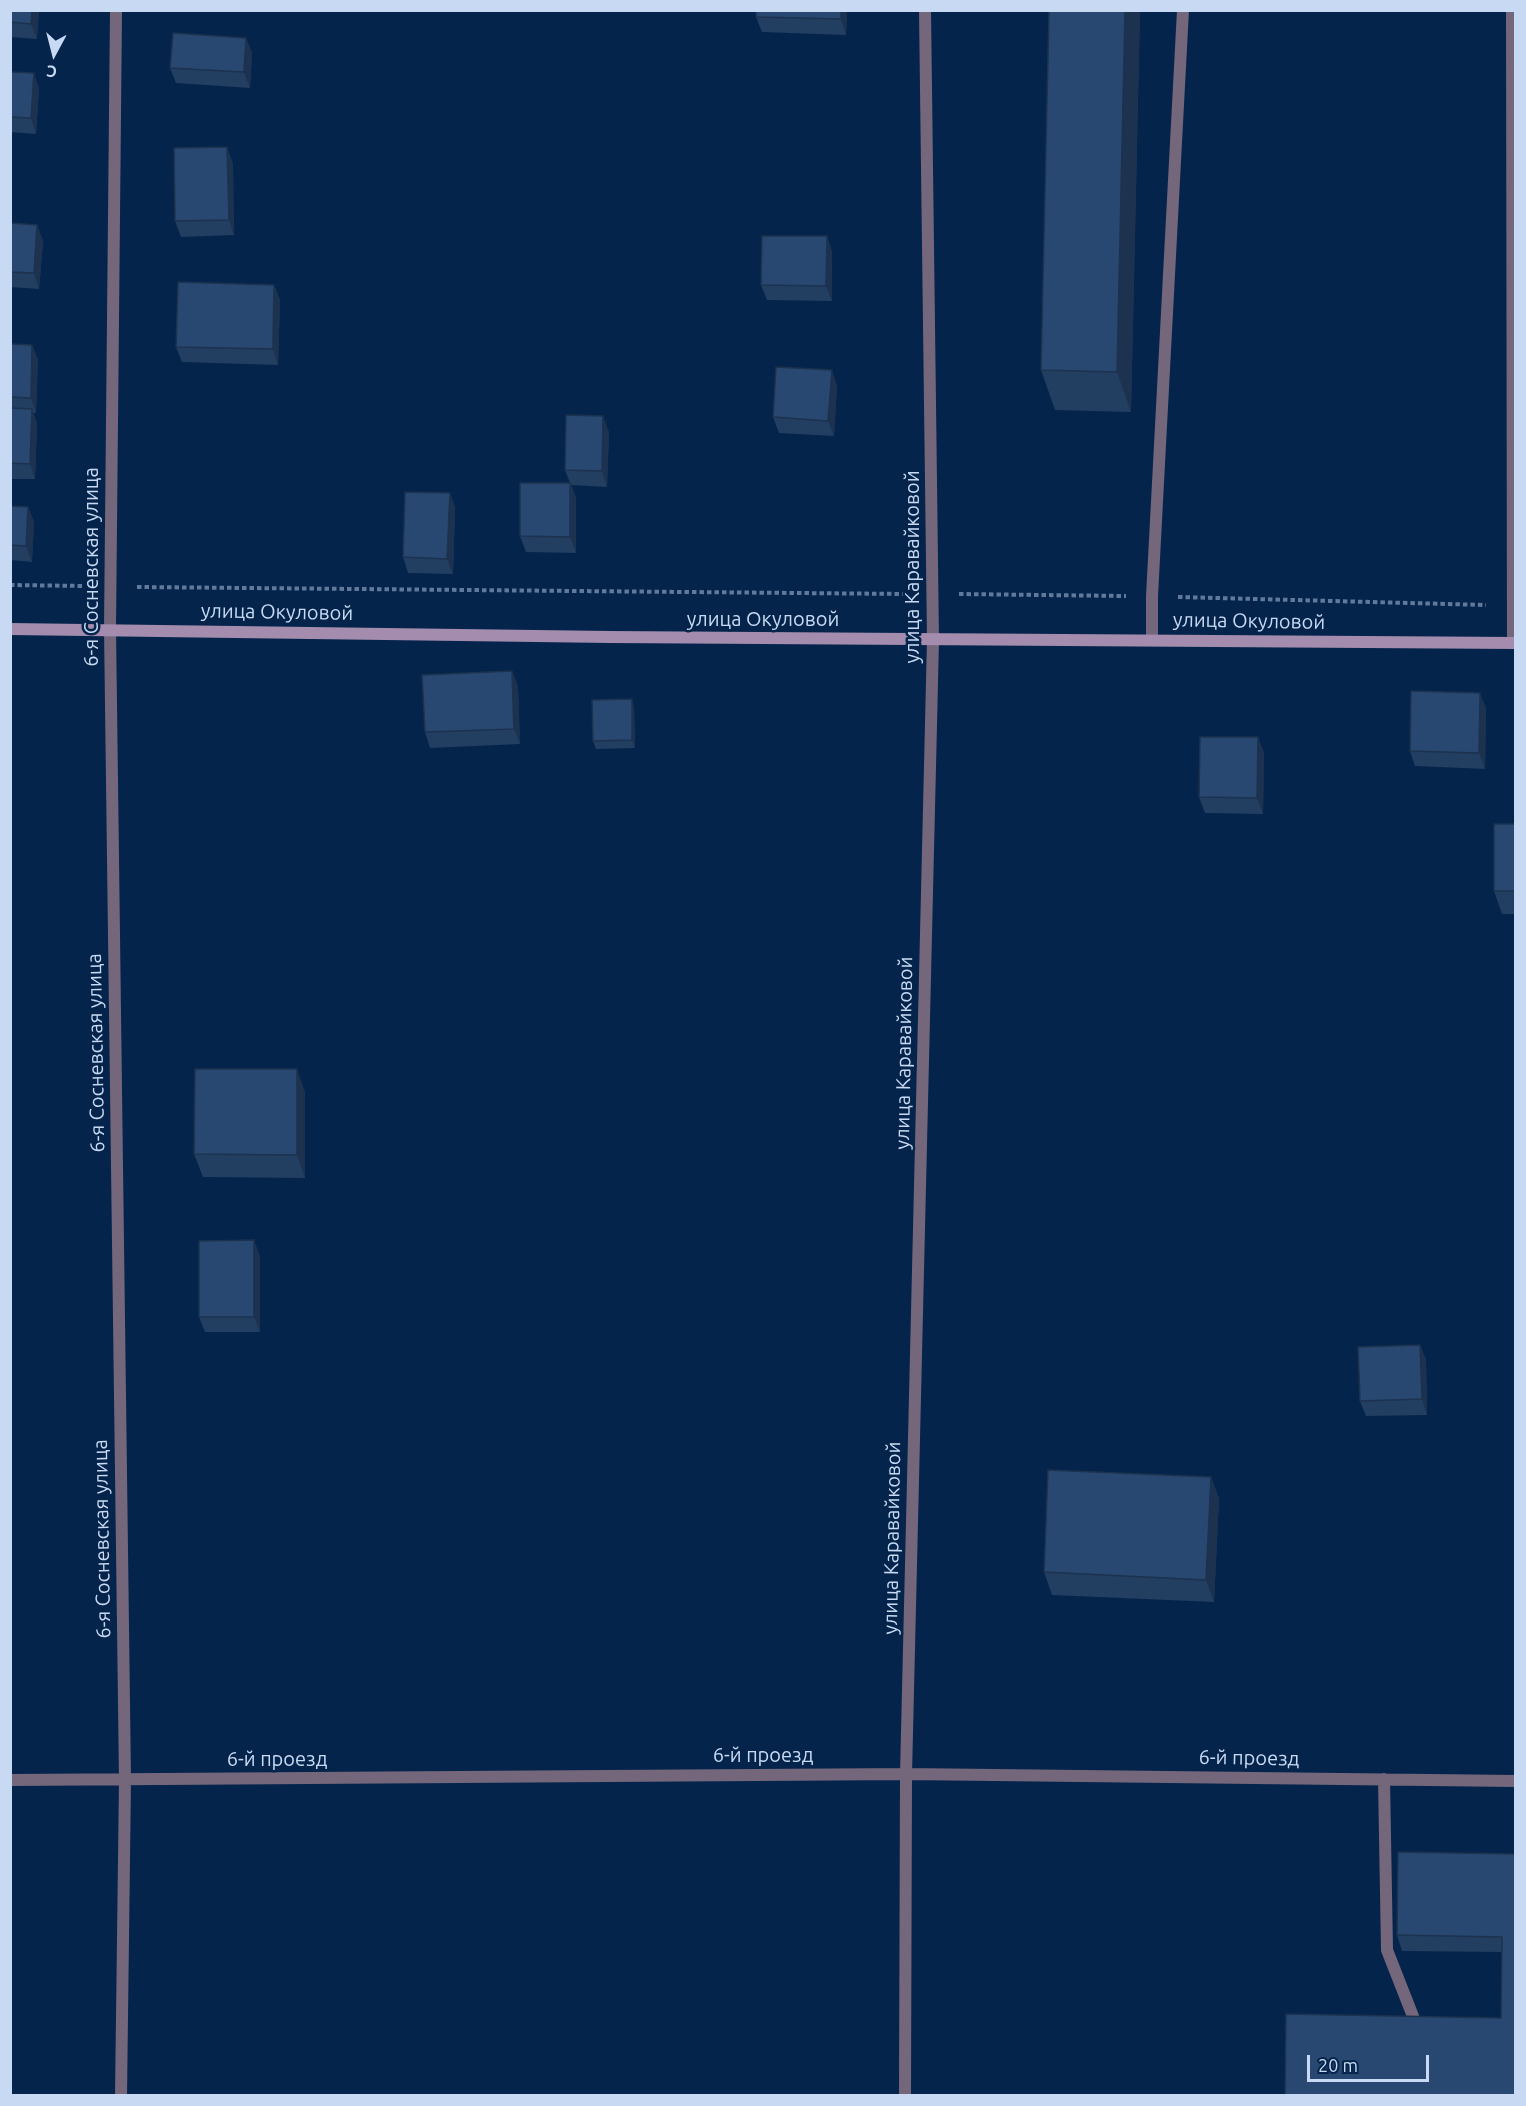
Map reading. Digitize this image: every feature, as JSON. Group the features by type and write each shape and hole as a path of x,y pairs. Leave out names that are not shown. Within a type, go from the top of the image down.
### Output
{"main road":[{"name":"улица Окуловой","path":"10,629 110,628 610,637 1514,643"}],"street":[{"name":"6-я Сосневская улица","path":"116,10 110,628 124,1779 121,2096"},
{"name":"улица Каравайковой","path":"905,2096 906,1774 933,639 925,10"},
{"path":"1152,640 1152,596 1183,10"},
{"path":"1512,10 1512,606 1514,643"},
{"name":"6-й проезд","path":"10,1780 906,1774 1515,1781"},
{"path":"1384,1779 1387,1950 1416,2024"}],"path":[{"path":"10,585 1152,596 1512,606"}],"building":[{"path":"10,10 32,10 31,24 10,22"},
{"path":"756,10 841,10 841,19 756,17"},
{"path":"1049,10 1125,10 1117,372 1041,370"},
{"path":"173,33 246,38 244,72 170,68"},
{"path":"10,72 34,73 31,118 10,117"},
{"path":"227,147 229,220 175,221 174,148"},
{"path":"10,223 37,225 34,273 10,272"},
{"path":"762,236 827,236 826,286 761,285"},
{"path":"178,282 274,285 273,349 176,347"},
{"path":"10,344 32,345 31,398 10,397"},
{"path":"776,367 832,370 828,421 773,417"},
{"path":"10,408 32,409 30,464 10,463"},
{"path":"566,415 603,416 602,471 565,470"},
{"path":"520,483 570,483 570,537 520,536"},
{"path":"405,492 450,493 447,559 403,557"},
{"path":"10,506 28,507 26,546 10,545"},
{"path":"512,671 514,729 425,732 422,675"},
{"path":"1411,691 1480,693 1479,753 1410,751"},
{"path":"632,699 632,740 593,741 592,700"},
{"path":"1200,737 1258,737 1257,798 1199,797"},
{"path":"1494,824 1515,824 1515,891 1494,891"},
{"path":"195,1069 297,1069 297,1155 194,1154"},
{"path":"254,1240 254,1317 199,1317 199,1241"},
{"path":"1420,1345 1422,1399 1360,1401 1358,1347"},
{"path":"1048,1470 1211,1477 1206,1580 1044,1572"},
{"path":"1398,1852 1515,1854 1515,2096 1285,2096 1286,2014 1501,2018 1502,1937 1397,1935"}]}
